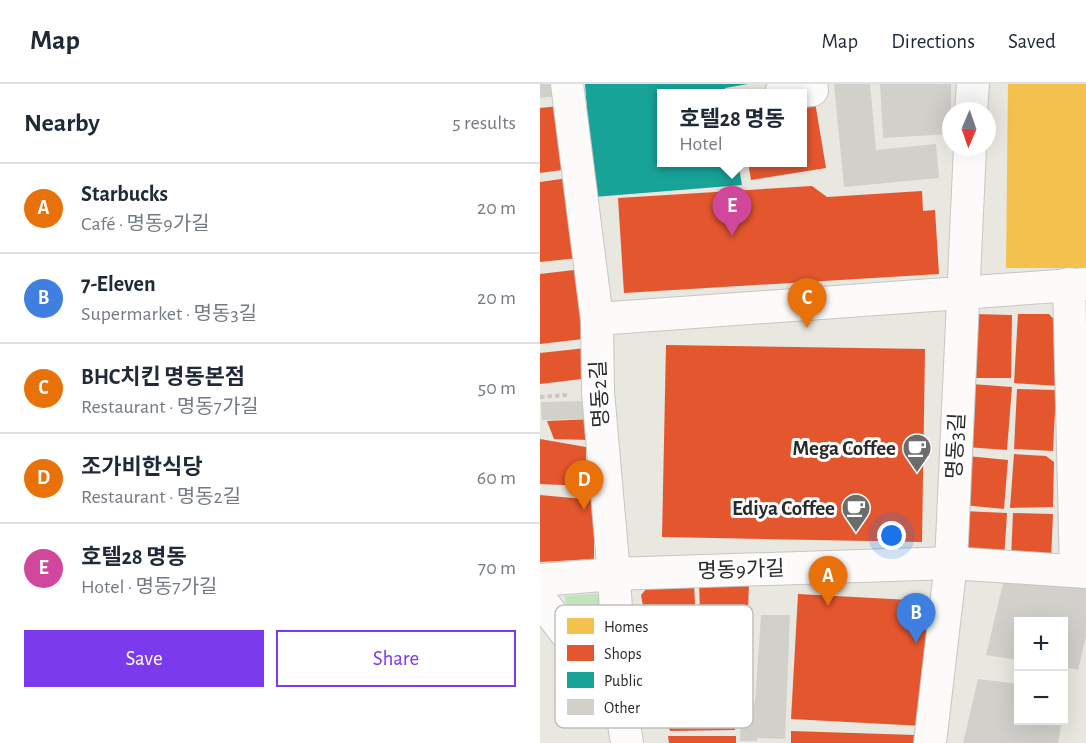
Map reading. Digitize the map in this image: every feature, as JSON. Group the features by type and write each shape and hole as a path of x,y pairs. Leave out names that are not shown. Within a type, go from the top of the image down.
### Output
{"street":[{"name":"명동2길","path":"567,84 597,319 598,392 616,605"},
{"path":"972,102 973,84"},
{"name":"명동3길","path":"930,743 951,563 970,156"},
{"path":"597,319 1077,284 1081,571"},
{"name":"명동9가길","path":"540,580 614,574 951,563 1081,571"},
{"path":"540,599 555,619"},
{"name":"명동2길","path":"625,728 627,743"}],"green space":[{"path":"605,593 606,605 566,605 565,596"}],"building: Homes":[{"path":"1008,84 1086,84 1086,268 1006,268"}],"building: Shops":[{"path":"815,102 826,168 751,180 749,167 807,167 807,103"},
{"path":"560,106 569,169 540,173 540,108"},
{"path":"568,178 578,258 540,262 540,182"},
{"path":"812,186 827,197 922,191 923,211 935,210 939,274 624,293 618,198"},
{"path":"574,270 583,339 540,344 540,274"},
{"path":"974,314 1012,315 1011,378 972,378"},
{"path":"1018,314 1049,314 1061,327 1059,386 1014,383"},
{"path":"666,345 925,349 922,542 662,537"},
{"path":"586,348 590,378 540,384 540,353"},
{"path":"971,384 1012,387 1007,450 966,447"},
{"path":"1017,389 1056,390 1053,451 1014,449"},
{"path":"592,419 590,440 554,439 547,421"},
{"path":"540,439 586,447 586,486 540,484"},
{"path":"1014,454 1046,456 1054,462 1053,507 1010,508"},
{"path":"967,456 1008,460 1004,509 963,505"},
{"path":"540,495 594,500 594,559 540,562"},
{"path":"963,511 1007,513 1004,560 961,550"},
{"path":"1013,513 1053,514 1051,561 1011,559"},
{"path":"699,583 749,583 748,605 700,605"},
{"path":"694,584 695,605 643,605 641,595 650,585"},
{"path":"798,594 929,601 923,726 791,719"},
{"path":"669,728 735,728 735,730 670,731"},
{"path":"791,731 916,735 916,743 791,743"},
{"path":"668,736 736,736 736,743 669,743"}],"building: Public":[{"path":"585,84 748,84 725,89 657,89 657,167 739,167 742,185 594,197"}],"building: Other":[{"path":"540,84 556,84 558,96 540,98"},
{"path":"834,84 870,84 876,150 936,144 939,178 844,187"},
{"path":"880,84 951,84 951,102 942,102 942,135 883,138"},
{"path":"590,401 592,419 542,420 541,402"},
{"path":"1006,571 1086,579 1086,636 1078,670 1068,668 1068,617 1014,617 1014,659 986,655"},
{"path":"761,615 790,615 785,739 757,738 757,741 740,741 740,728 753,728 753,703 755,703"},
{"path":"978,679 1014,684 1014,725 1061,725 1058,743 963,743"}],"place":[{"name":"호텔28 명동","path":"732,236"},
{"name":"BHC치킨 명동본점","path":"807,328"},
{"name":"Mega Coffee","path":"917,474"},
{"name":"조가비한식당","path":"584,510"},
{"name":"Ediya Coffee","path":"856,534"},
{"name":"Starbucks","path":"828,606"},
{"name":"7-Eleven","path":"916,643"}]}
